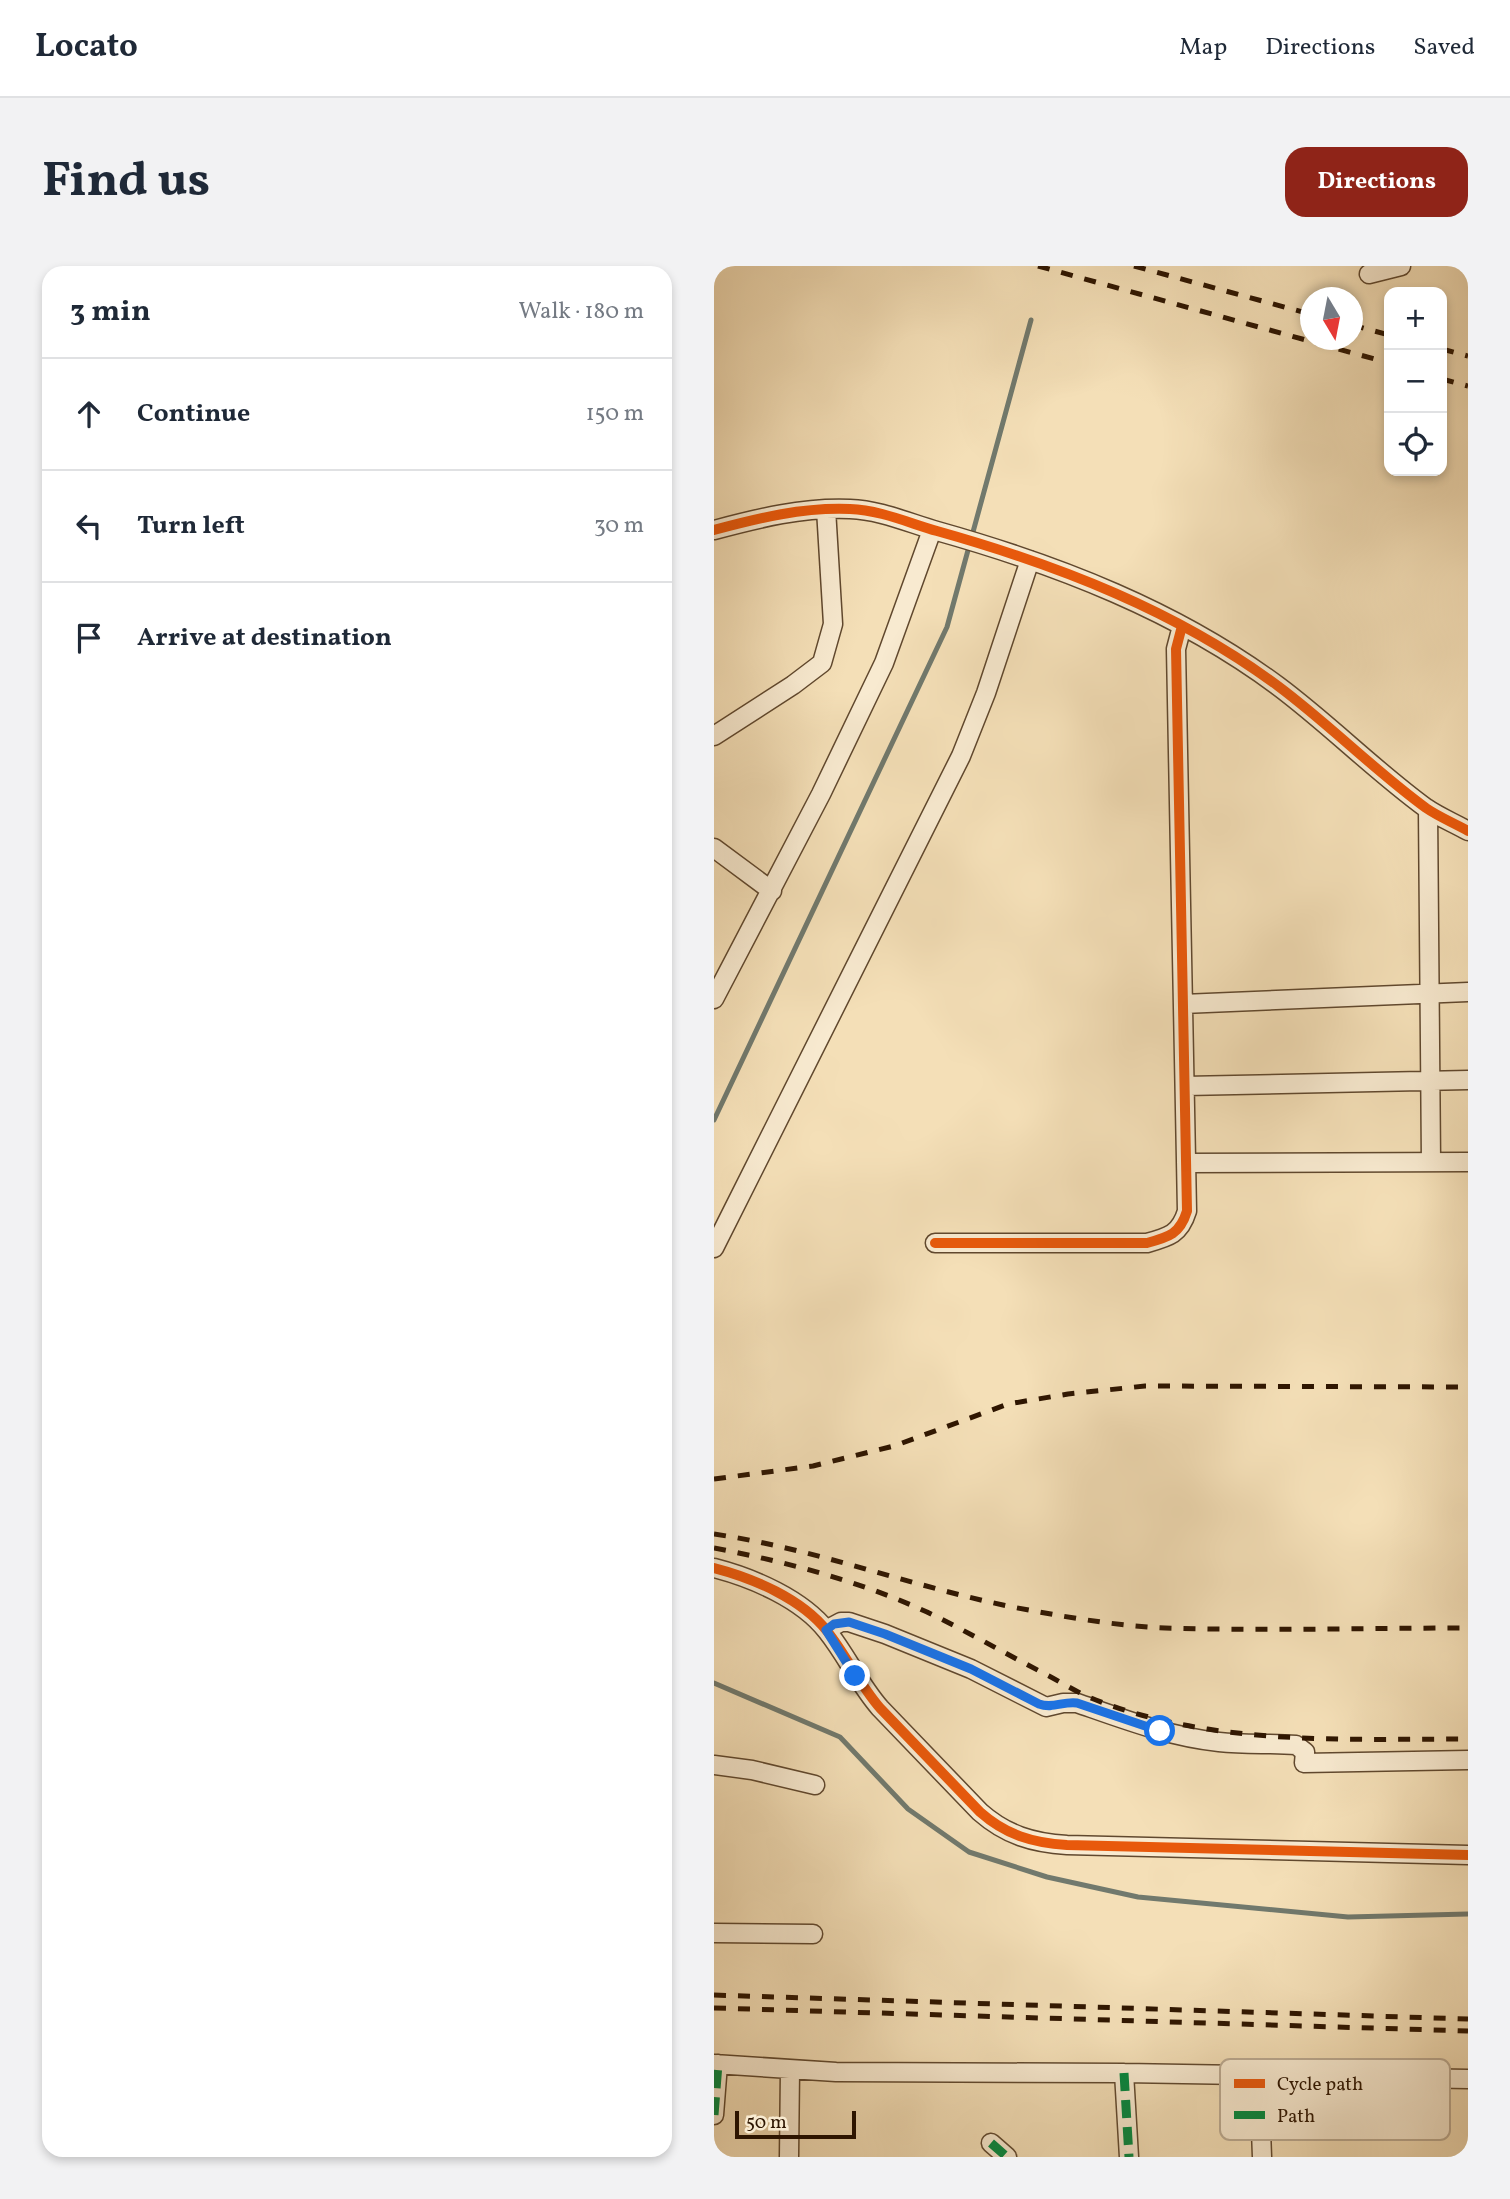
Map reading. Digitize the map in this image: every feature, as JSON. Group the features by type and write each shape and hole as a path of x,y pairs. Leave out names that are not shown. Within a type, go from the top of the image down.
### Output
{"street":[{"path":"1369,274 1401,266"},
{"path":"714,530 757,518 809,509 853,509 887,516 1003,551 1111,590 1230,653 1279,687 1428,809 1468,831"},
{"path":"714,736 822,663 833,624 826,509"},
{"path":"714,999 772,891 884,663 940,532"},
{"path":"714,1248 961,756 986,693 1030,560"},
{"path":"935,1242 1147,1243 1166,1237 1182,1226 1187,1211 1176,649 1182,626"},
{"path":"1428,809 1431,1162"},
{"path":"714,848 772,891"},
{"path":"1183,1004 1468,992"},
{"path":"1185,1086 1468,1080"},
{"path":"1186,1163 1468,1162"},
{"path":"714,1568 787,1598 826,1630 860,1683 880,1708 980,1812 1011,1834 1049,1844 1067,1845 1468,1855"},
{"path":"826,1630 834,1624 849,1622 885,1634 971,1669 1046,1707 1077,1703 1160,1731 1207,1740 1296,1745 1305,1752 1304,1763 1468,1760"},
{"path":"714,1765 752,1770 815,1785"},
{"path":"714,1933 813,1934"},
{"path":"714,2115 716,2064 790,2070 1220,2075"},
{"path":"789,2157 790,2070"},
{"path":"1124,2073 1129,2157"},
{"path":"1450,2079 1468,2079"},
{"path":"991,2143 1007,2157"}],"waterway":[{"path":"714,1120 947,627 1031,320"},
{"path":"714,1683 840,1737 908,1809 969,1852 1047,1877 1138,1897 1348,1917 1468,1914"}],"railway":[{"path":"1038,266 1384,362"},
{"path":"1134,266 1300,311"},
{"path":"1363,328 1384,334"},
{"path":"1446,350 1468,356"},
{"path":"1447,380 1468,386"},
{"path":"714,1479 813,1466 894,1446 1008,1404 1068,1394 1145,1386 1468,1387"},
{"path":"714,1534 795,1550 993,1603 1116,1624 1203,1629 1468,1628"},
{"path":"714,1548 822,1574 901,1601 1084,1695 1141,1715 1187,1726 1280,1737 1468,1739"},
{"path":"714,1995 1468,2019"},
{"path":"714,2008 1468,2031"}],"marked path":[{"path":"714,2115 718,2064"},
{"path":"1124,2073 1129,2157"},
{"path":"991,2143 1007,2157"}],"cycle path":[{"path":"714,530 798,512 861,510 894,517 982,544 1071,575 1158,613 1239,659 1297,701 1426,808 1468,831"},
{"path":"935,1243 1147,1243 1173,1233 1184,1219 1187,1211 1176,649 1182,626"},
{"path":"714,1568 776,1591 817,1620 880,1708 980,1812 1010,1832 1043,1842 1067,1845 1468,1855"}],"route":[{"path":"855,1676 826,1630 834,1624 849,1622 885,1634 971,1669 1046,1707 1077,1703 1160,1731"}]}
